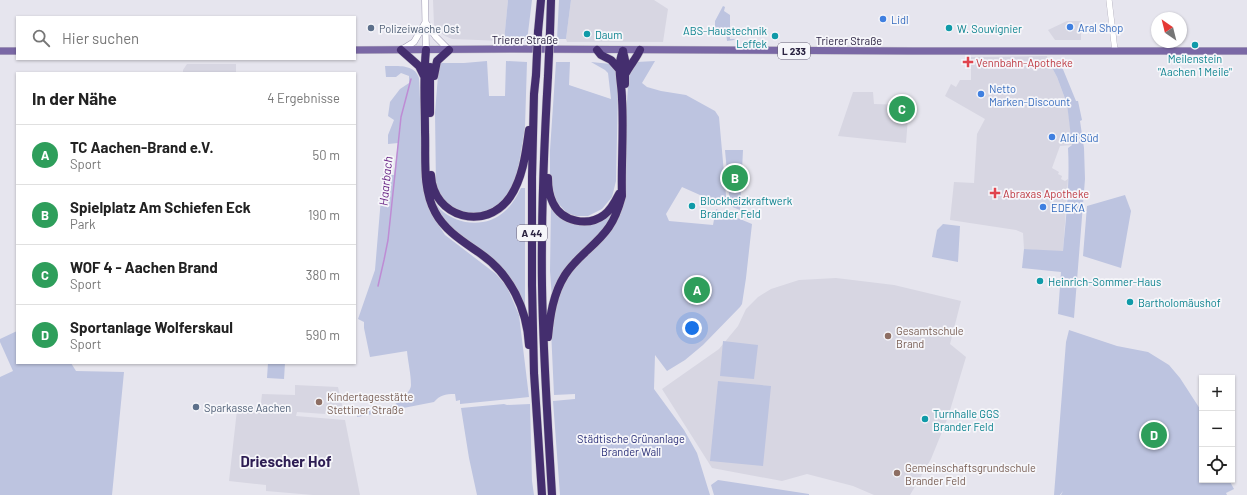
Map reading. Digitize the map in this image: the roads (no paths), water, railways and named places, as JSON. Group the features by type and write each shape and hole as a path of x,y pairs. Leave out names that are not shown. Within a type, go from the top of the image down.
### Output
{"highway":[{"name":"A 44","path":"541,0 534,94 532,231 534,373 542,495"},
{"name":"A 44","path":"552,0 545,130 542,231 545,387 552,495"},
{"path":"401,50 419,66 424,77"},
{"path":"426,50 424,77 426,176 430,202 434,211 445,227 492,263 507,279 522,308 529,340 530,365 534,373"},
{"path":"426,50 430,64 431,178 433,188 442,203 453,212 464,216 484,216 497,210 510,197 516,188 524,159 534,94"},
{"path":"430,103 435,65 449,50"},
{"path":"596,50 601,55 611,60 622,71"},
{"path":"622,71 635,60 640,50"},
{"path":"545,370 549,322 555,295 565,275 604,234 614,220 622,196 622,71 620,59 623,51"},
{"path":"545,130 548,136 549,191 553,203 562,214 577,221 596,219 604,215 610,210 615,202 622,184"}],"main road":[{"path":"425,0 426,50"},
{"path":"425,22 436,37 449,50"},
{"path":"401,50 414,42 425,22"},
{"name":"Trierer Straße","path":"356,50 1247,51"},
{"path":"0,51 16,51"}],"street":[{"path":"1109,0 1115,51"}],"waterway":[{"name":"Haarbach","path":"378,286 388,240 401,117 411,79"}],"place":[{"name":"Lidl","path":"883,19"},
{"name":"Aral Shop","path":"1070,27"},
{"name":"Polizeiwache Ost","path":"371,28"},
{"name":"W. Souvignier","path":"949,28"},
{"name":"Daum","path":"587,34"},
{"name":"ABS-Haustechnik Leffek","path":"775,36"},
{"name":"Meilenstein \"Aachen 1 Meile\"","path":"1195,45"},
{"name":"Vennbahn-Apotheke","path":"968,62"},
{"name":"Netto Marken-Discount","path":"981,94"},
{"name":"WOF 4 - Aachen Brand","path":"902,109"},
{"name":"Aldi Süd","path":"1052,137"},
{"name":"Spielplatz Am Schiefen Eck","path":"735,178"},
{"name":"Abraxas Apotheke","path":"995,193"},
{"name":"Blockheizkraftwerk Brander Feld","path":"692,206"},
{"name":"EDEKA","path":"1043,207"},
{"name":"Heinrich-Sommer-Haus","path":"1040,281"},
{"name":"TC Aachen-Brand e.V.","path":"697,290"},
{"name":"Bartholomäushof","path":"1130,302"},
{"name":"Gesamtschule Brand","path":"888,336"},
{"name":"Kindertagesstätte Stettiner Straße","path":"319,402"},
{"name":"Sparkasse Aachen","path":"196,407"},
{"name":"Turnhalle GGS Brander Feld","path":"925,419"},
{"name":"Sportanlage Wolferskaul","path":"1154,435"},
{"name":"Gemeinschaftsgrundschule Brander Feld","path":"897,473"}],"district":[{"name":"Driescher Hof","path":"286,461"}],"park label":[{"name":"Städtische Grünanlage Brander Wall","path":"631,444"}]}
